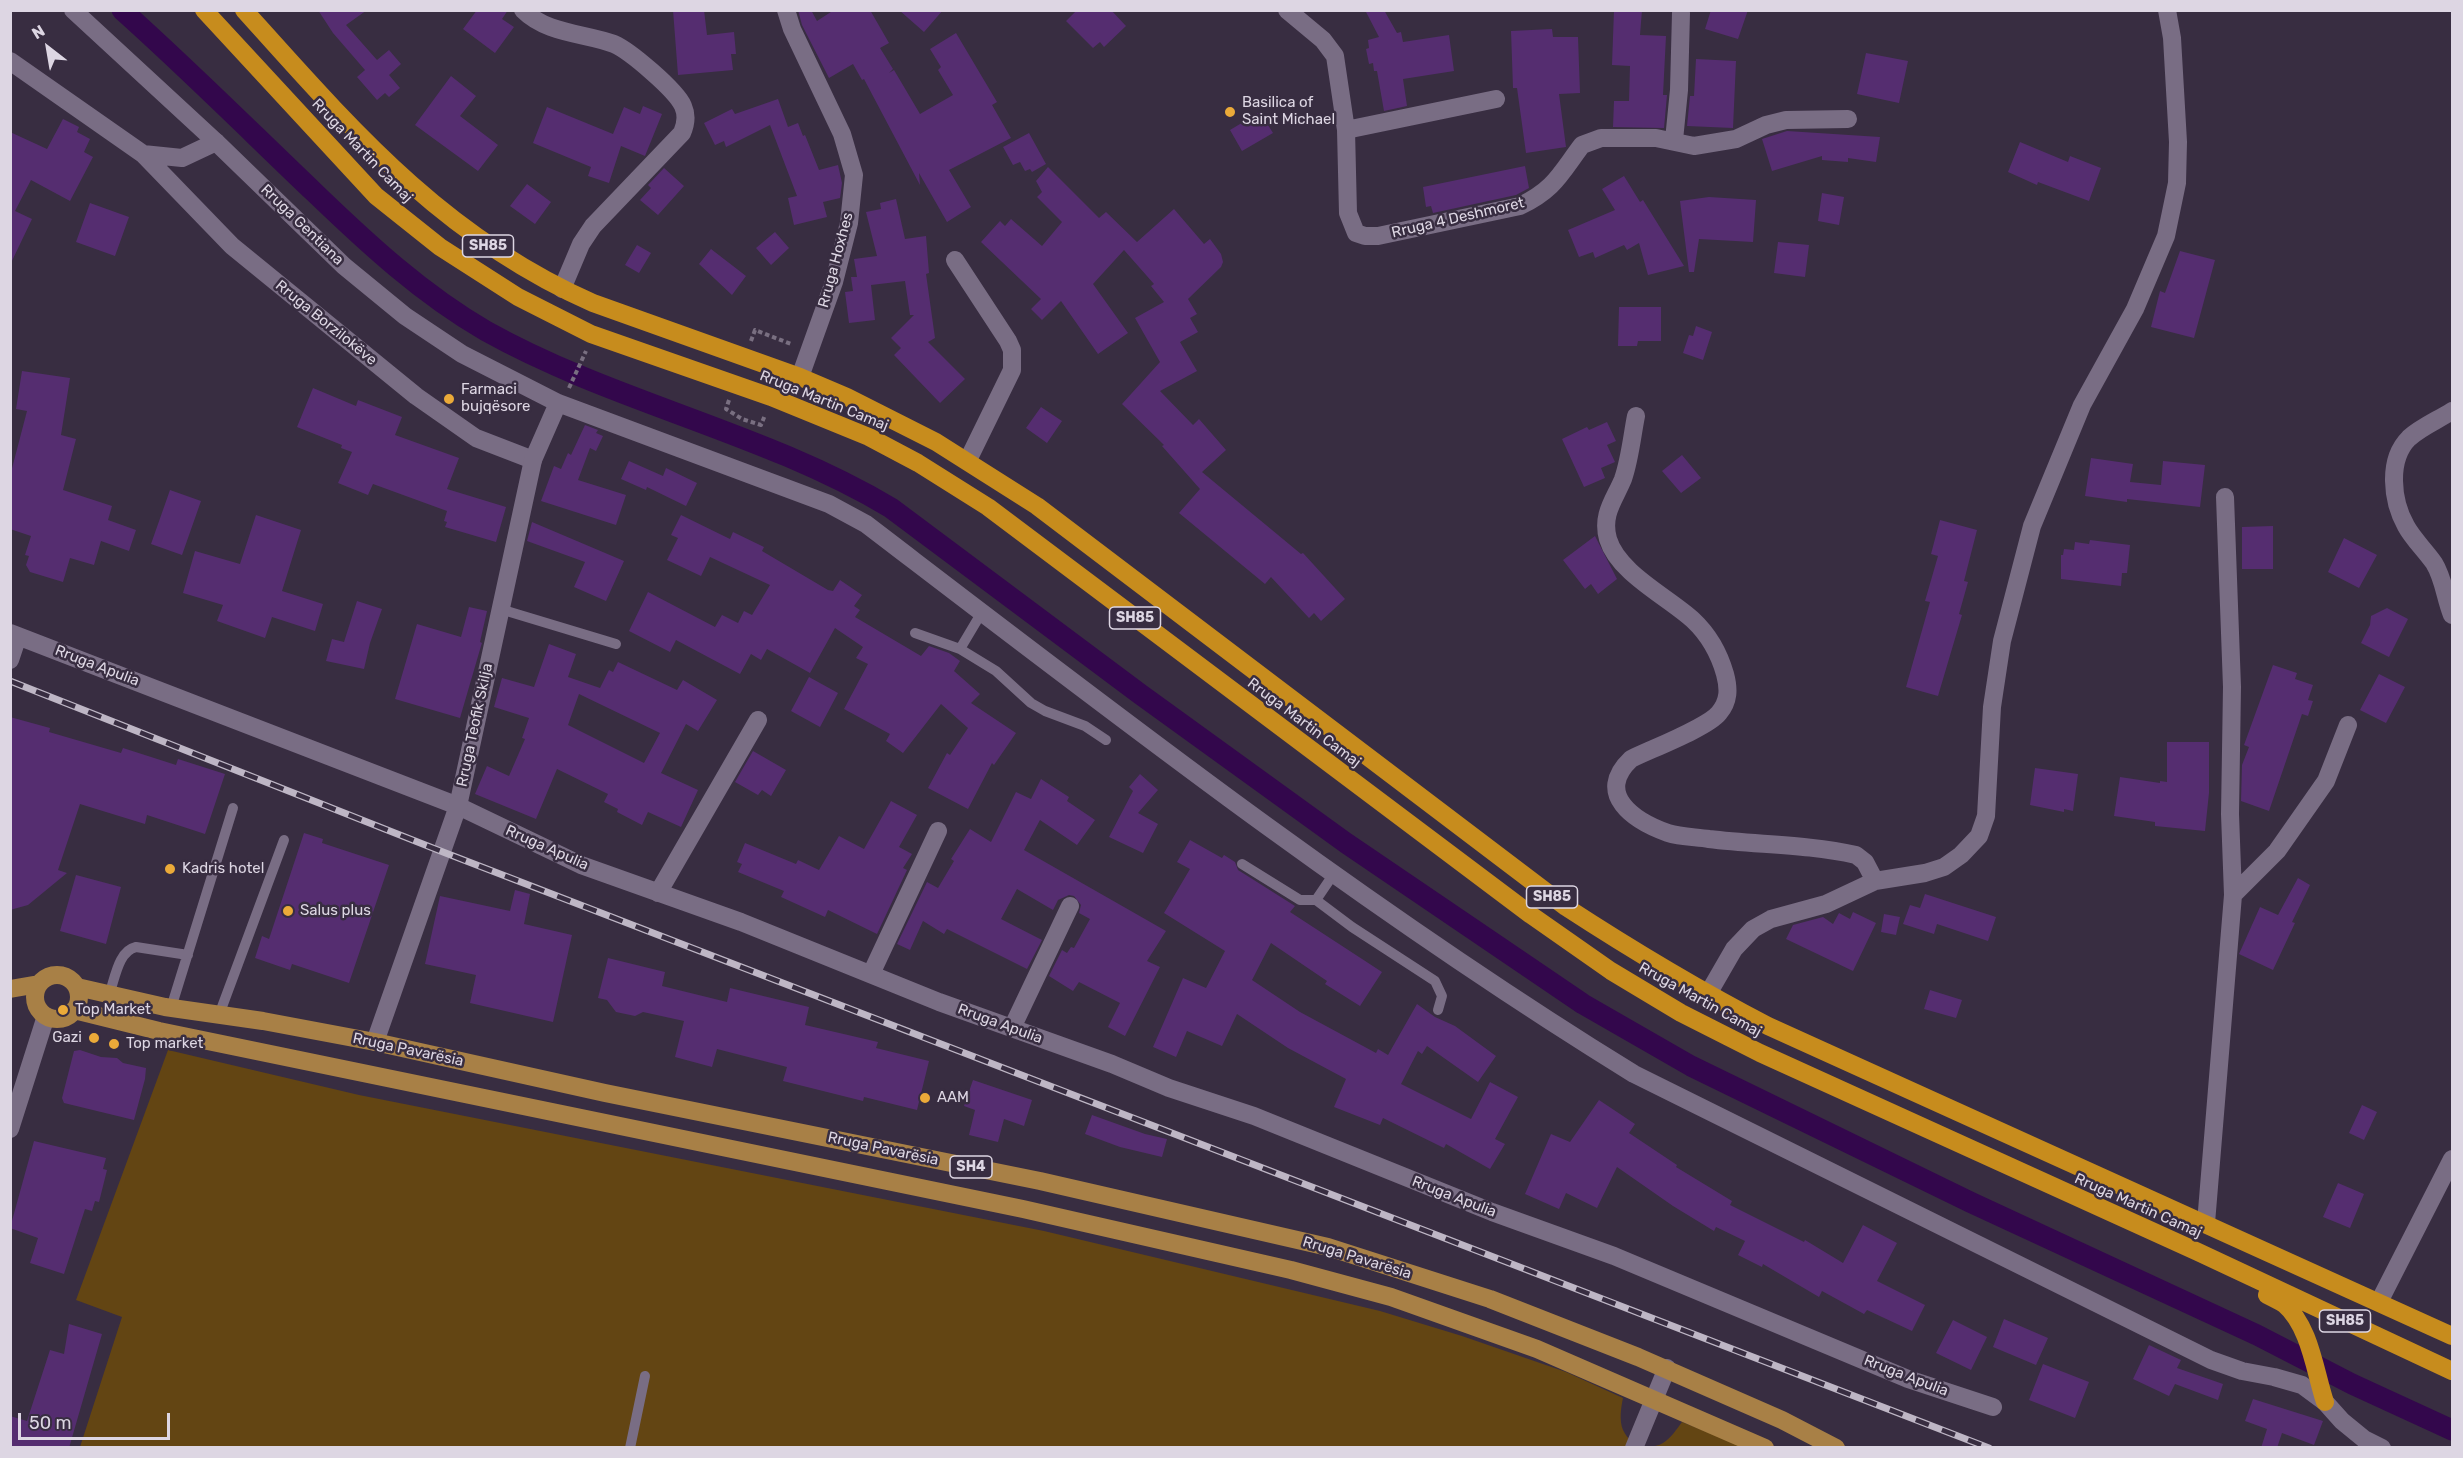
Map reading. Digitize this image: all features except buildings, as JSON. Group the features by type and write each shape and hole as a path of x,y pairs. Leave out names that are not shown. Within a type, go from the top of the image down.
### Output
{"highway":[{"name":"Rruga Martin Camaj","path":"204,10 376,196 440,247 518,297 591,334 821,416 869,437 918,463 988,507 1530,915 1611,971 1681,1013 1760,1053 2452,1371"},
{"name":"Rruga Martin Camaj","path":"243,10 380,158 474,236 562,289 673,333 800,377 890,418 968,460 1037,506 1566,907 1708,994 1768,1026 2452,1336"},
{"path":"2238,1272 2255,1289 2283,1304 2294,1315 2308,1344 2325,1402"}],"main road":[{"name":"SH4","path":"10,989 39,984 51,976 59,975 73,981 77,987"},
{"path":"39,984 35,998 42,1011"},
{"name":"Rruga Pavarësia","path":"77,987 171,1008 375,1042 605,1093 1040,1181 1328,1247 1490,1299 1667,1368 1782,1420 1836,1448"},
{"path":"74,1010 79,995 77,987"},
{"name":"SH4","path":"10,999 62,1018 74,1010"},
{"name":"Rruga Pavarësia","path":"74,1010 159,1031 1023,1209 1291,1270 1402,1301 1536,1349 1765,1448"}],"street":[{"name":"Rruga Gentiana","path":"73,10 216,142 344,266 405,316 462,354 558,403 829,504 866,524 1217,789 1535,1011 1634,1074 2211,1360 2242,1371 2302,1385 2325,1402 2342,1421 2382,1448"},
{"path":"523,10 546,26 616,45 634,56 676,95 683,106 685,115 686,123 682,133 593,226 581,244 562,289"},
{"name":"Rruga Hoxhes","path":"786,10 792,29 842,134 854,175 849,223 834,282 800,377"},
{"name":"Rruga 4 Deshmoret","path":"1287,10 1323,40 1335,56 1346,130 1348,213 1356,233 1365,236 1378,236 1520,206 1537,198 1552,187 1582,145 1601,138 1656,138 1694,146 1736,139 1766,125 1786,120 1848,119"},
{"path":"1708,994 1734,949 1753,929 1771,919 1826,904 1875,881 1925,873 1944,867 1961,855 1979,836 1986,816 1992,707 2000,652 2032,526 2082,405 2135,309 2168,227 2177,183 2178,142 2172,38 2167,10"},
{"path":"1674,140 1679,90 1681,13"},
{"name":"Rruga Borzilokëve","path":"10,61 143,154 232,246 416,396 476,438 532,460"},
{"path":"1346,130 1496,99"},
{"name":"Rruga Borzilokëve","path":"143,154 182,158 216,142"},
{"path":"955,260 1008,341 1013,359 1012,369 968,460"},
{"name":"Rruga Teofik Skilja","path":"375,1042 458,806 532,460 558,403"},
{"path":"2452,411 2408,439 2401,450 2394,484 2396,500 2405,525 2435,564 2442,579 2452,615"},
{"path":"1636,416 1623,479 1611,501 1606,521 1608,540 1618,558 1693,620 1712,641 1722,663 1728,697 1719,713 1704,725 1647,751 1626,764 1615,784 1618,798 1628,812 1669,833 1856,855 1865,862 1875,881"},
{"path":"2206,1223 2234,896 2230,814 2232,687 2225,497"},
{"path":"10,660 14,634"},
{"name":"Rruga Apulia","path":"14,634 458,806 581,865 741,922 1169,1088 1254,1116 1492,1212 1614,1256 1908,1379 1993,1407"},
{"path":"658,893 758,720"},
{"path":"2234,896 2277,851 2326,781 2348,725"},
{"path":"871,974 938,831"},
{"path":"1012,1028 1070,906"},
{"path":"10,1129 42,1011"},
{"path":"2379,1302 2452,1159"},
{"path":"1634,1448 1667,1368"}],"lane":[{"path":"500,609 616,644"},
{"path":"960,649 982,612"},
{"path":"915,633 960,649 996,671 1038,707 1085,726 1106,740"},
{"path":"171,1008 233,808"},
{"path":"219,1015 284,840"},
{"path":"1242,864 1281,891 1300,900 1316,900 1352,927 1435,981 1442,996 1438,1010"},
{"path":"1316,900 1335,872"},
{"path":"109,995 123,956 129,948 136,947 188,955"},
{"path":"630,1448 645,1376"}],"path":[{"path":"770,344 773,337"},
{"path":"570,386 586,351"},
{"path":"742,419 744,412"}],"shaded area":[{"path":"168,1050 359,1095 1044,1231 1380,1311 1566,1372 1623,1398 1621,1418 1623,1430 1630,1440 1646,1447 80,1447 122,1317 76,1300"},
{"path":"1682,1422 1745,1447 1652,1447 1663,1443"}],"waterway":[{"path":"122,10 335,212 418,285 462,317 535,356 637,399 792,458 891,508 1140,694 1346,843 1583,1004 1691,1066 1970,1202 2257,1335 2352,1384 2452,1430"}],"railway":[{"path":"10,681 443,852 1989,1448"}],"place":[{"name":"Basilica of Saint Michael","path":"1230,112"},
{"name":"Farmaci bujqësore","path":"449,399"},
{"name":"Kadris hotel","path":"170,869"},
{"name":"Salus plus","path":"288,911"},
{"name":"Top Market","path":"63,1010"},
{"name":"Gazi","path":"94,1038"},
{"name":"Top market","path":"114,1044"},
{"name":"AAM","path":"925,1098"}]}
